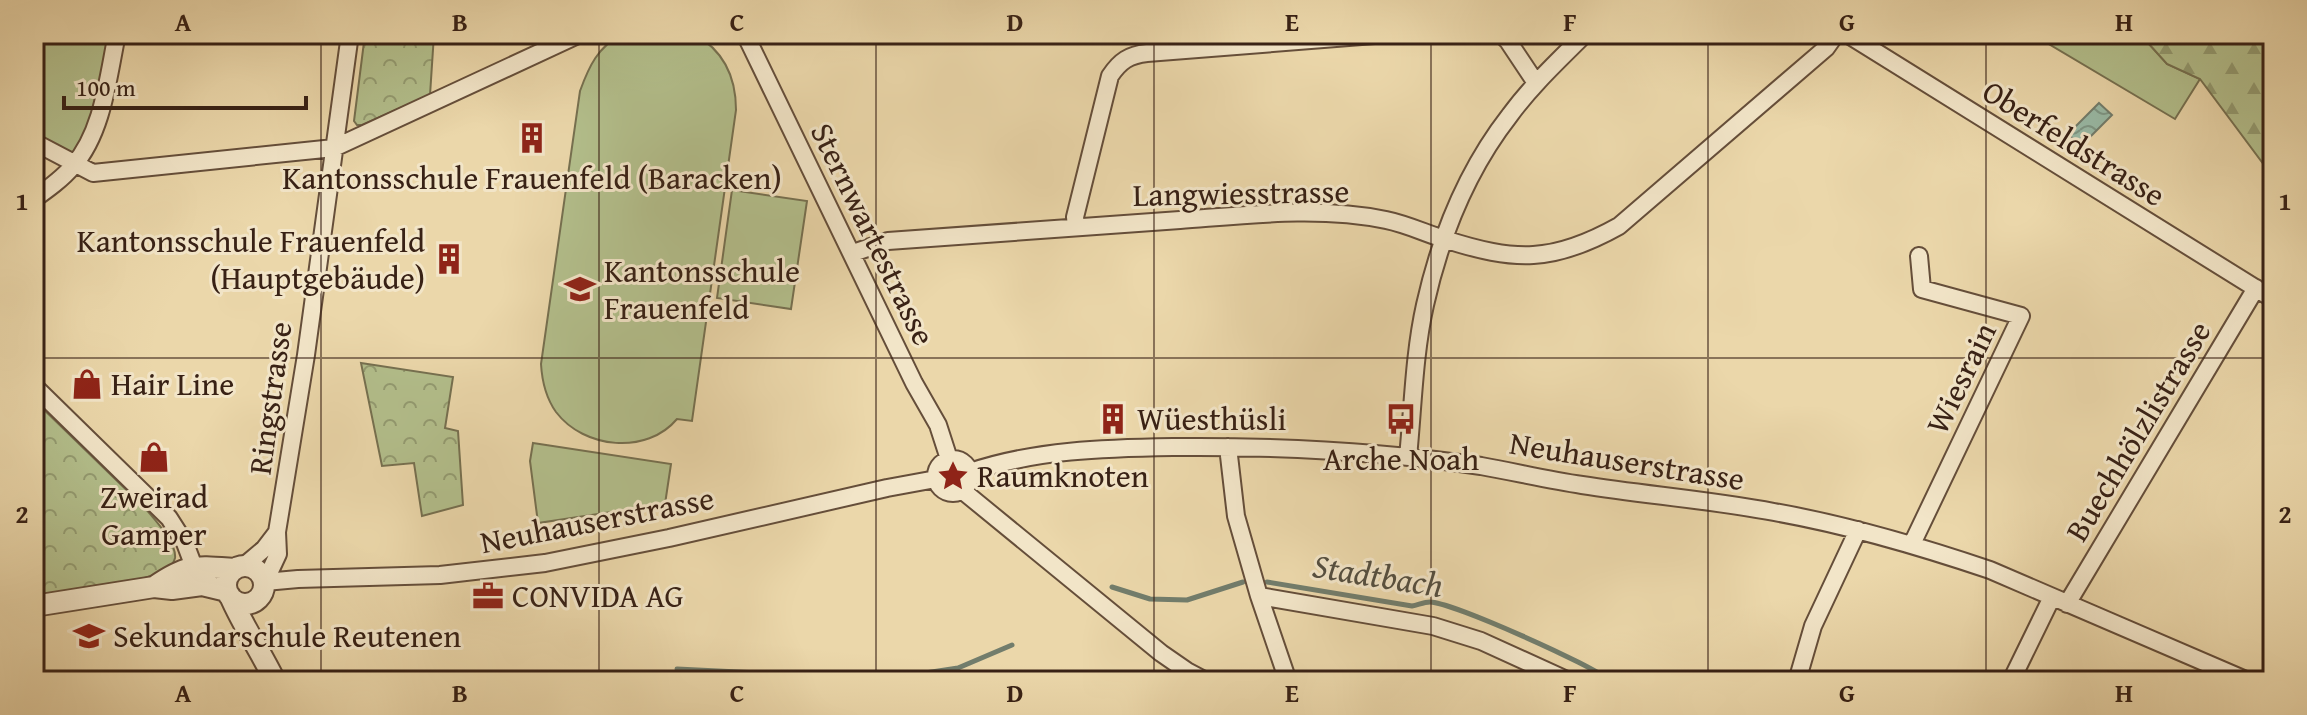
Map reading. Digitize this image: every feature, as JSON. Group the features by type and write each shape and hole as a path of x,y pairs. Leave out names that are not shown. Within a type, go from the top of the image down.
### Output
{"street":[{"path":"34,199 75,164 98,123 117,34"},
{"name":"Ringstrasse","path":"261,591 278,554 277,532 306,355 350,34"},
{"path":"34,142 93,173 334,148 580,34"},
{"name":"Sternwartestrasse","path":"745,34 914,383 938,425 949,459"},
{"path":"1076,227 1075,217 1110,76 1119,62 1132,55 1147,53 1387,34"},
{"path":"1501,34 1536,83"},
{"path":"1408,457 1425,306 1443,239 1485,152 1508,117 1536,83 1585,34"},
{"name":"Langwiesstrasse","path":"853,253 888,241 1247,215 1324,213 1387,220 1488,253 1528,256 1571,248 1619,226 1826,48 1836,34"},
{"name":"Oberfeldstrasse","path":"1847,34 2273,299"},
{"name":"Wiesrain","path":"1912,544 2021,316 1922,289 1919,256"},
{"name":"Buechhölzlistrasse","path":"2011,681 2256,288"},
{"path":"34,386 169,518 185,543 198,576 240,603 253,603 261,591"},
{"path":"1228,447 1236,516 1288,681"},
{"name":"Neuhauserstrasse","path":"970,472 1009,460 1103,448 1228,447 1322,451 1481,466 1583,486 1738,506 1858,530 1990,570 2248,681"},
{"path":"949,459 962,461 970,472 970,482 958,493 946,493 937,485 938,466 949,459"},
{"name":"Neuhauserstrasse","path":"261,591 298,579 440,575 545,563 936,479"},
{"path":"963,491 1161,653 1184,676 1206,681"},
{"path":"1797,681 1813,626 1858,530"},
{"path":"275,681 256,642 242,624 229,594 227,579 264,549 277,532"},
{"path":"278,554 298,579"},
{"path":"34,606 154,587 172,589 198,576 240,567 258,570 261,591 256,642"},
{"path":"1259,596 1433,626 1481,641 1569,681"}],"green space":[{"path":"34,34 117,34 98,123 75,164 34,142"},
{"path":"365,34 434,34 430,95 357,125 354,121"},
{"path":"622,34 694,34 713,48 726,66 734,86 736,110 692,421 677,419 664,431 649,438 616,443 582,434 556,412 545,389 541,364 580,91 595,58"},
{"path":"2032,34 2140,34 2167,64 2200,79 2175,119"},
{"path":"2140,34 2273,34 2273,177 2200,79 2167,64"},
{"path":"732,190 807,201 791,309 717,298"},
{"path":"361,363 453,377 445,428 458,431 463,505 422,516 414,463 382,466"},
{"path":"34,400 159,525 175,552 175,560 169,570 129,583 34,597"},
{"path":"533,443 671,464 665,504 538,523 530,461"}],"water":[{"path":"2099,103 2112,115 2081,146 2068,134"}],"waterway":[{"name":"Stadtbach","path":"1112,587 1150,599 1187,600 1243,582"},
{"name":"Stadtbach","path":"1267,582 1412,606 1430,602 1443,605 1552,649 1610,681"},
{"name":"Stadtbach","path":"677,669 899,677 958,668 1012,645"}],"place":[{"name":"Kantonsschule Frauenfeld (Baracken)","path":"532,138"},
{"name":"Kantonsschule Frauenfeld (Hauptgebäude)","path":"449,259"},
{"name":"Kantonsschule Frauenfeld","path":"580,289"},
{"name":"Hair Line","path":"87,384"},
{"name":"Wüesthüsli","path":"1113,419"},
{"name":"Arche Noah","path":"1401,419"},
{"name":"Zweirad Gamper","path":"154,457"},
{"name":"Raumknoten","path":"953,476"},
{"name":"CONVIDA AG","path":"488,596"},
{"name":"Sekundarschule Reutenen","path":"89,636"}]}
